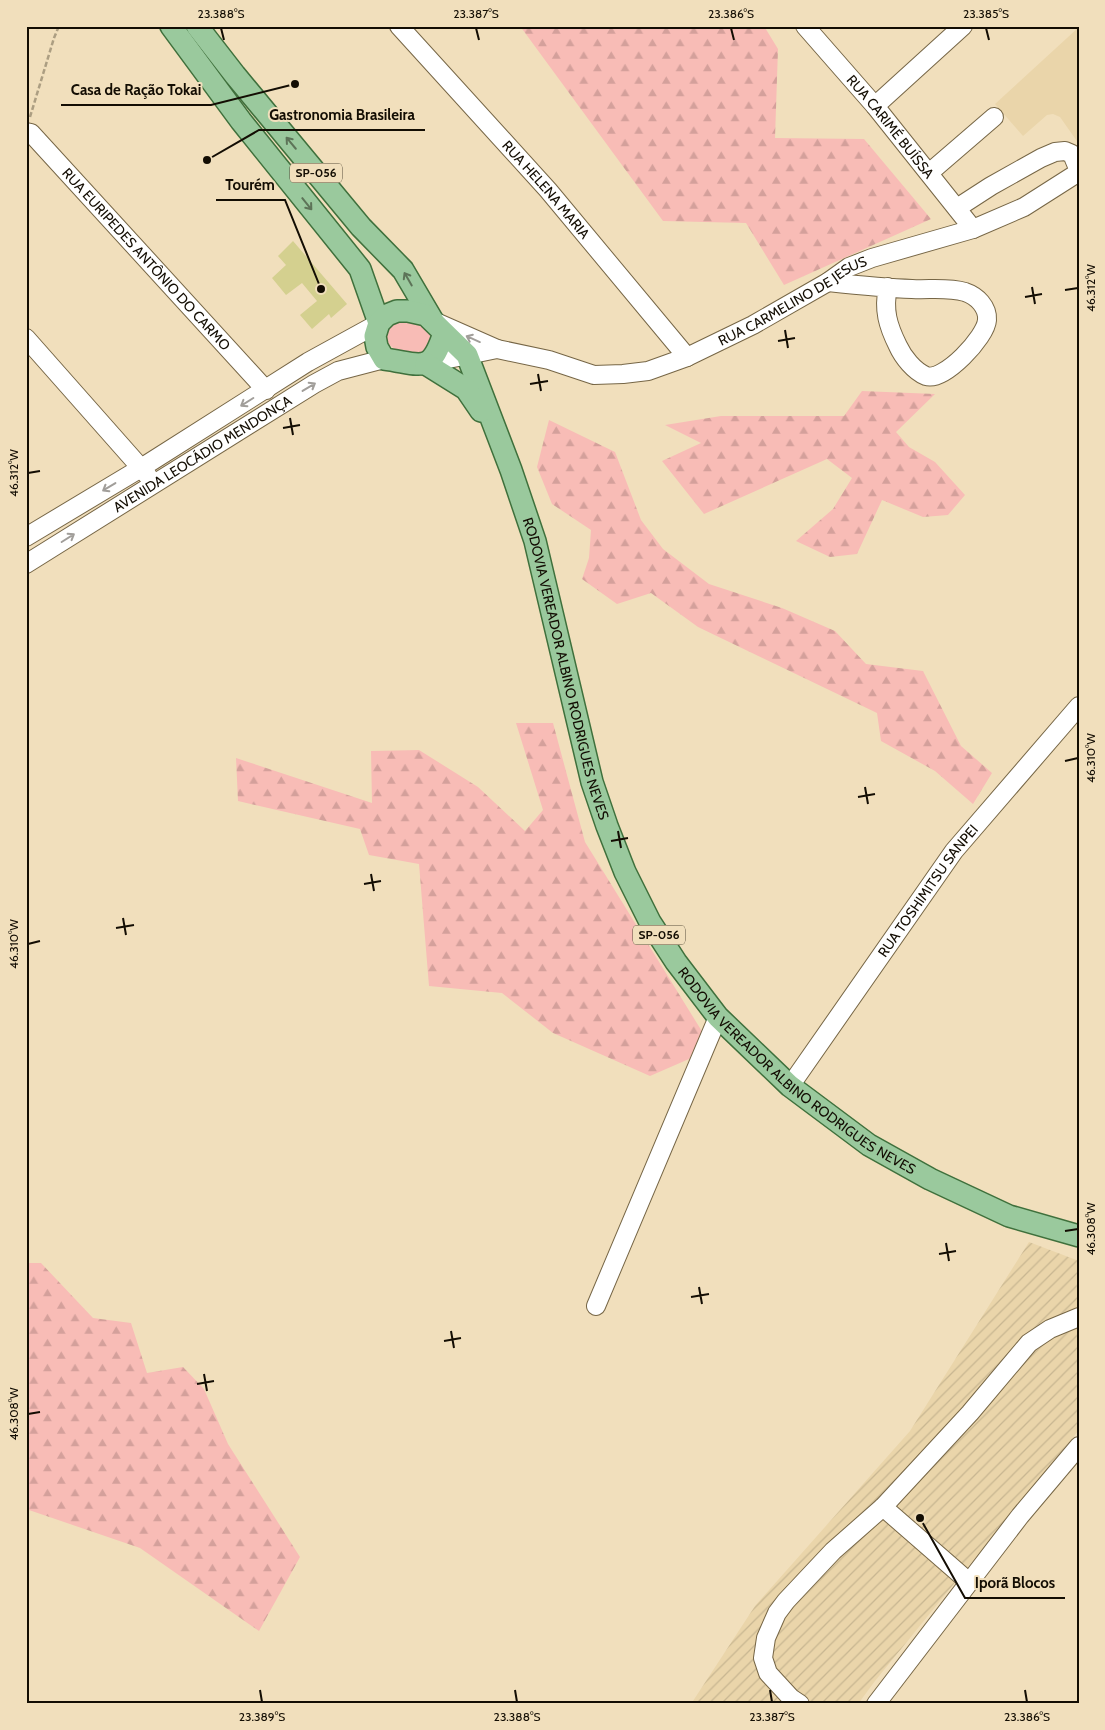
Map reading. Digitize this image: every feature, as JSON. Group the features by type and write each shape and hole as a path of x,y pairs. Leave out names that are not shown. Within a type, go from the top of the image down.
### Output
{"main road":[{"path":"171,26 241,122 360,269 379,323"},
{"name":"RODOVIA VEREADOR ALBINO RODRIGUES NEVES","path":"197,26 235,76 361,227 403,270 438,327 467,355 535,542 592,782 607,826 625,872 650,922 676,962 718,1017 790,1086 869,1145 930,1179 1010,1216 1079,1236"},
{"path":"425,364 432,361 437,353 438,327 426,315 408,311 397,311 387,315 379,323 375,336 377,347 384,359 425,364 466,389 497,434"}],"street":[{"name":"RUA HELENA MARIA","path":"399,26 548,190 687,357"},
{"name":"RUA CARIMÉ BUÍSSA","path":"806,26 875,106 973,229"},
{"path":"875,106 963,26"},
{"path":"929,173 994,117"},
{"name":"RUA EURIPEDES ANTÔNIO DO CARMO","path":"28,127 30,133 266,390"},
{"path":"957,208 991,186 1055,152 1072,154 1079,171"},
{"name":"RUA CARMELINO DE JESUS","path":"438,327 497,349 549,360 594,375 648,371 687,357 753,325 828,282 849,267 872,258 973,229 1024,207 1079,171"},
{"path":"828,282 888,288 967,292 980,301 985,308 987,320 980,337 957,362 938,376 928,376 916,370 901,351 889,328 885,312 888,288"},
{"name":"AVENIDA LEOCÁDIO MENDONÇA","path":"26,537 141,468 341,343 379,323"},
{"path":"26,338 154,484"},
{"name":"RUA CARMELINO DE JESUS","path":"425,364 497,349"},
{"name":"AVENIDA LEOCÁDIO MENDONÇA","path":"26,564 314,384 338,371 384,359"},
{"name":"RUA TOSHIMITSU SANPEI","path":"790,1086 954,850 1079,706"},
{"path":"596,1306 718,1017"},
{"path":"800,1704 791,1698 766,1669 764,1658 766,1638 786,1601 833,1551 883,1507 970,1413 1029,1343 1050,1329 1079,1317"},
{"path":"876,1704 1020,1516 1079,1446"},
{"path":"883,1507 969,1582"}],"path":[{"path":"28,127 59,26"}],"shaded area":[{"path":"1079,27 1079,144 1060,117 1053,114 1047,115 1023,136 995,104"},
{"path":"1029,1242 1079,1261 1079,1430 858,1704 691,1704 755,1606 910,1431"}],"green space":[{"path":"520,26 711,26 733,29 736,26 764,26 778,49 775,138 864,139 931,219 784,285 746,223 663,221"},
{"path":"415,321 431,335 430,349 411,354 400,352 385,340 390,322"},
{"path":"862,391 935,394 896,432 909,447 935,462 965,495 948,515 923,517 882,500 857,554 830,557 796,541 833,509 852,478 827,459 704,514 662,461 701,443 665,425 721,416 844,416"},
{"path":"549,420 615,452 641,520 663,549 709,584 782,608 835,631 866,664 923,671 961,746 992,773 973,804 935,771 881,741 877,713 698,627 651,593 617,604 582,579 589,558 591,530 552,504 537,467"},
{"path":"516,723 553,723 585,842 703,1033 689,1059 650,1076 553,1033 502,993 429,986 419,864 369,855 360,829 238,801 236,758 372,803 371,751 419,750 478,787 525,831 543,810"},
{"path":"26,1263 41,1263 93,1318 131,1323 147,1373 183,1367 204,1389 228,1444 300,1557 259,1631 140,1548 26,1509"}],"building":[{"path":"293,241 347,304 331,318 329,314 312,329 300,315 317,301 302,283 286,295 272,278 286,265 278,256"}],"place":[{"name":"Casa de Ração Tokai","path":"295,84"},
{"name":"Gastronomia Brasileira","path":"207,160"},
{"name":"Tourém","path":"321,289"},
{"name":"Iporã Blocos","path":"920,1518"}]}
